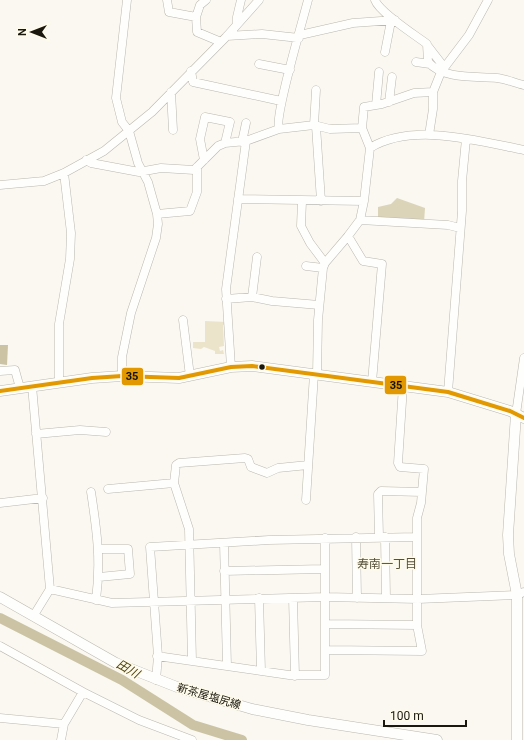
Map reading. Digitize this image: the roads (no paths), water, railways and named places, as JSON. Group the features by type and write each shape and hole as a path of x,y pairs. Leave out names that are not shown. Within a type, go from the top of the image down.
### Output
{"main road":[{"path":"0,391 59,381 122,376 168,378 190,376 231,367 252,366 448,392 504,409 520,416 508,535 509,554 521,593 517,740"},
{"name":"新茶屋塩尻線","path":"0,597 34,615 80,644 116,663 156,680 214,699 252,709 308,720 437,740"}],"street":[{"path":"122,376 122,357 131,313 156,238 157,214 144,172 138,163 129,131 122,122 116,98 127,0"},
{"path":"167,0 169,12 196,17"},
{"path":"206,0 200,5 196,17 197,32 224,39 262,34 299,37 353,23 393,20"},
{"path":"237,22 241,0"},
{"path":"0,185 33,184 44,181 64,173 104,151 152,112 224,39 237,22 259,0"},
{"path":"279,128 277,124 282,101 308,0"},
{"path":"375,0 393,20 427,44 442,70"},
{"path":"429,135 434,109 434,92 442,70 469,35 488,0"},
{"path":"385,52 393,20"},
{"path":"427,44 428,62 430,64"},
{"path":"416,62 430,64 442,70 479,78 497,78 524,85"},
{"path":"259,64 290,70"},
{"path":"191,71 193,82 282,101"},
{"path":"376,105 379,72"},
{"path":"389,102 392,77"},
{"path":"171,92 172,127"},
{"path":"306,500 319,305 324,265 360,220 364,201 370,148 362,128 364,107 389,102 414,93 434,92"},
{"path":"314,93 321,201"},
{"path":"204,160 200,139 205,117 230,122 225,143"},
{"path":"231,367 226,299 245,123"},
{"path":"86,160 91,164 144,172 160,168 194,170 218,146 225,143 244,142 279,128 315,125 330,129 362,128"},
{"path":"370,148 392,140 429,135 466,139 524,150"},
{"path":"448,392 466,139"},
{"path":"157,214 190,211 197,192 197,167"},
{"path":"59,381 59,324 70,259 71,233 64,173"},
{"path":"238,199 364,201"},
{"path":"302,201 301,226 324,265"},
{"path":"360,220 448,225 460,228"},
{"path":"348,236 363,261 382,264 372,382"},
{"path":"252,297 257,257"},
{"path":"306,266 324,265"},
{"path":"226,299 252,297 272,301 319,305"},
{"path":"183,320 190,376"},
{"path":"520,416 524,358"},
{"path":"0,372 15,370 20,388"},
{"path":"32,386 50,589 34,615"},
{"path":"325,650 422,651 417,625 417,518 422,492 424,469 400,466 398,463 403,386"},
{"path":"36,434 80,430 106,432"},
{"path":"192,661 192,601 189,529 174,482 176,465 179,463 245,458 248,459 251,467 267,473 282,468 308,465"},
{"path":"108,489 174,482"},
{"path":"386,598 378,494 381,491 422,492"},
{"path":"91,492 99,549 99,577 96,600"},
{"path":"0,503 43,498"},
{"path":"156,680 158,656 150,547 325,538 417,537"},
{"path":"158,656 295,676 325,675 325,538"},
{"path":"356,538 356,598"},
{"path":"224,543 227,666"},
{"path":"99,549 128,549 130,574 99,577"},
{"path":"224,571 324,569"},
{"path":"50,589 112,603 325,597 418,599 521,593"},
{"path":"259,598 261,671"},
{"path":"293,598 295,676"},
{"path":"325,624 417,625"},
{"path":"0,646 83,692 139,720 192,740"},
{"path":"61,740 64,724 83,692"},
{"path":"0,718 64,724"}],"waterway":[{"name":"田川","path":"0,618 122,680 193,725 242,740"}],"district":[{"name":"寿南一丁目","path":"387,564"}]}
